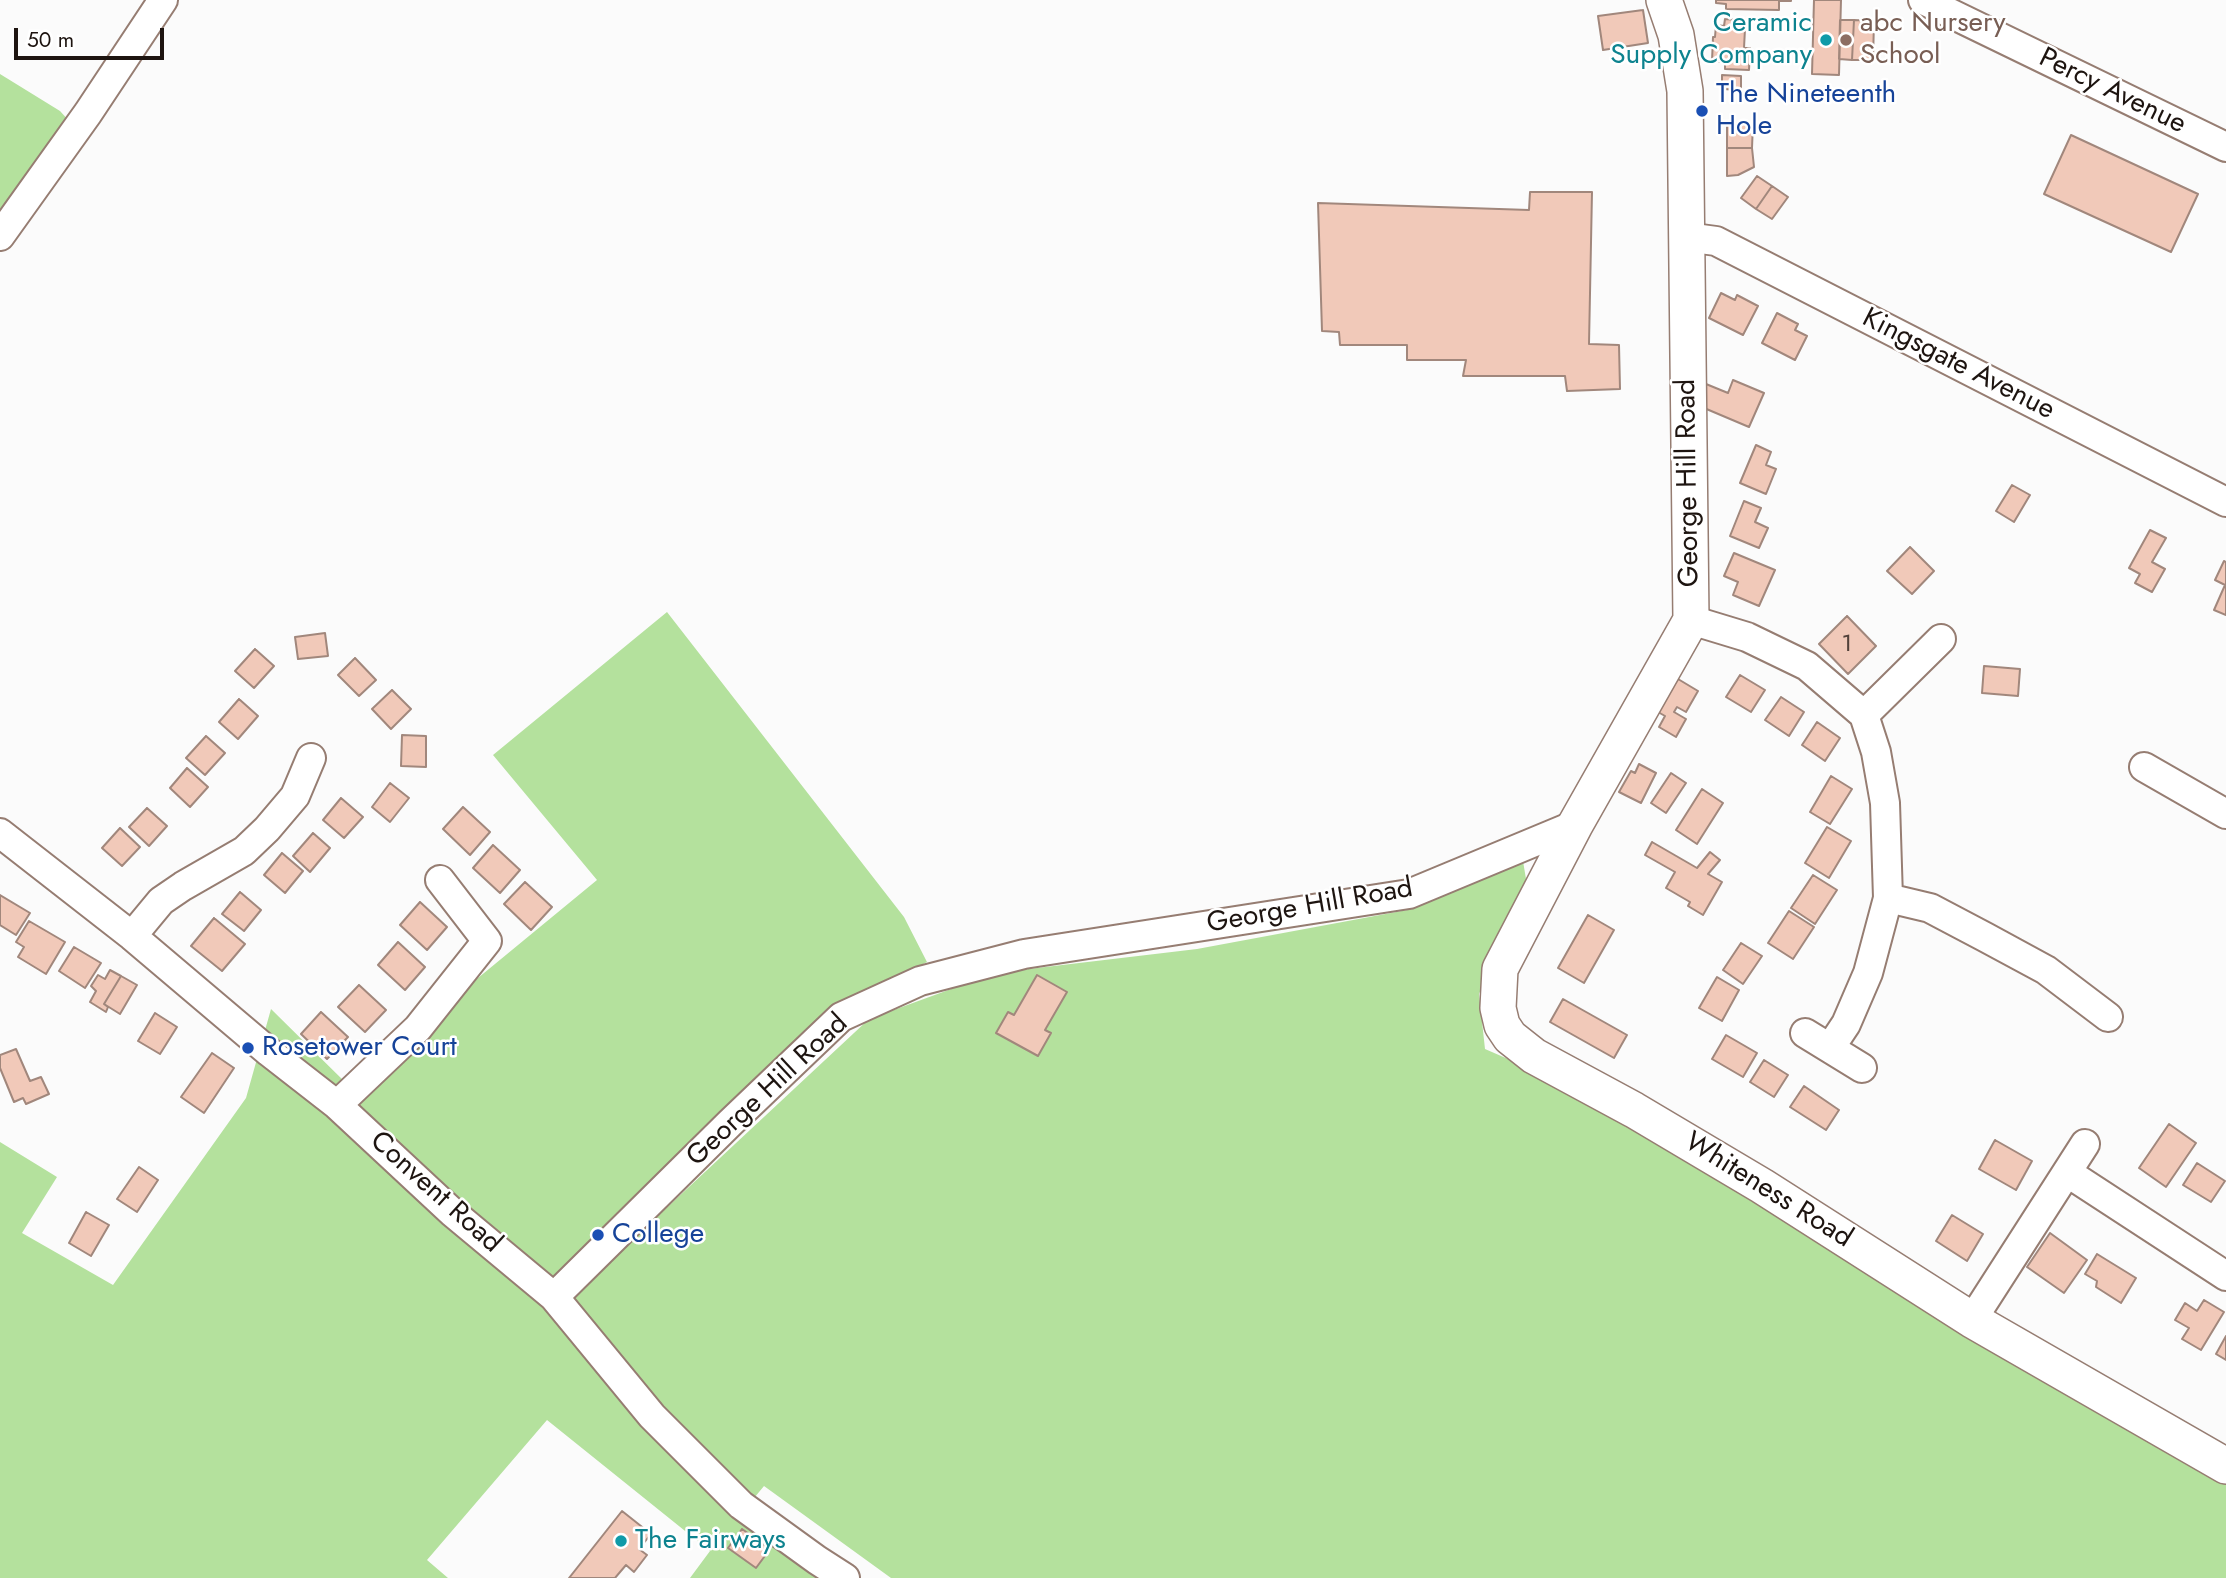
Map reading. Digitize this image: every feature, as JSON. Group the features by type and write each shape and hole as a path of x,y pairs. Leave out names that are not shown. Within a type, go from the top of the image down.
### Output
{"main road":[{"name":"George Hill Road","path":"1575,825 1691,620 1685,91 1676,35 1664,0"},
{"name":"Whiteness Road","path":"1575,825 1500,969 1498,1008 1502,1025 1510,1037 1534,1056 1634,1110 1762,1186 1972,1320 2226,1466"}],"street":[{"path":"0,236 88,113 163,0"},
{"name":"Percy Avenue","path":"1923,0 2226,147"},
{"name":"Kingsgate Avenue","path":"1686,237 1716,241 2226,502"},
{"path":"1691,620 1747,637 1807,666 1864,715 1876,752 1885,803 1888,898 1868,973 1846,1024 1830,1048"},
{"path":"1864,715 1941,640"},
{"path":"132,936 161,901 244,851 267,829 295,796 310,758"},
{"path":"2141,766 2226,814"},
{"name":"George Hill Road","path":"554,1297 841,1017 920,981 1024,954 1409,894 1575,825"},
{"name":"Convent Road","path":"0,833 132,936 269,1052 337,1105 453,1213 554,1297 652,1416 741,1505 845,1578"},
{"path":"337,1105 418,1028 487,941 440,880"},
{"path":"1888,898 1930,908 2046,971 2093,1014"},
{"path":"1805,1033 1862,1068"},
{"path":"1972,1320 2085,1144"},
{"path":"2067,1173 2226,1276"}],"green space":[{"path":"0,74 60,111 71,123 0,225"},
{"path":"667,612 904,917 927,962 829,1014 639,1200 661,1213 869,1019 995,973 1197,949 1407,910 1523,861 1526,879 1479,994 1485,1049 1614,1105 2226,1471 2226,1578 891,1578 764,1486 740,1515 846,1578 690,1578 710,1551 547,1420 427,1560 448,1578 0,1578 0,1142 57,1177 22,1233 113,1285 246,1098 271,1009 348,1085 597,880 493,755","holes":["1066,992 1045,1030 1051,1033 1038,1056 996,1033 1008,1012 1014,1015"]}],"building":[{"path":"1716,0 1791,1 1779,1 1779,10 1726,9 1726,4 1716,3"},
{"name":"Ceramic Supply Company","path":"1814,0 1841,0 1839,75 1812,74"},
{"path":"1643,10 1648,43 1603,50 1598,16"},
{"path":"1725,19 1738,20 1737,29 1745,29 1744,48 1750,48 1749,70 1725,69 1725,62 1712,61 1716,25 1724,26"},
{"name":"abc Nursery School","path":"1840,20 1854,20 1852,60 1839,59"},
{"path":"1854,20 1874,21 1873,60 1852,60"},
{"path":"1722,75 1741,76 1741,90 1722,89"},
{"path":"1727,123 1753,123 1752,148 1727,148"},
{"path":"2071,135 2198,194 2171,252 2044,194"},
{"path":"1727,148 1752,148 1754,167 1738,175 1727,176"},
{"path":"1757,176 1772,186 1756,209 1741,198"},
{"path":"1772,186 1788,197 1772,219 1756,209"},
{"path":"1530,192 1592,192 1589,344 1619,345 1620,389 1567,391 1565,376 1463,376 1466,360 1407,360 1407,345 1340,345 1339,332 1322,331 1318,203 1529,210"},
{"path":"1721,293 1735,300 1737,295 1758,306 1743,335 1709,318"},
{"path":"1777,313 1798,324 1795,330 1807,336 1795,360 1762,343"},
{"path":"1733,380 1764,393 1749,427 1697,405 1706,384 1728,393"},
{"path":"1756,445 1771,452 1766,465 1776,469 1766,494 1740,483"},
{"path":"2012,485 2030,495 2014,522 1996,511"},
{"path":"1744,501 1761,508 1755,522 1768,528 1759,548 1730,536"},
{"path":"2150,530 2166,538 2152,562 2165,569 2152,592 2135,583 2140,574 2129,568"},
{"path":"1910,547 1934,571 1912,594 1887,571"},
{"path":"1734,553 1775,570 1759,606 1733,595 1738,582 1724,576"},
{"path":"2224,561 2226,562 2226,615 2214,610 2225,585 2215,580"},
{"path":"1847,616 1876,646 1848,674 1819,644"},
{"path":"325,633 328,656 298,659 295,637"},
{"path":"255,649 274,666 254,688 235,671"},
{"path":"355,658 376,680 359,696 338,675"},
{"path":"1984,666 2020,669 2018,696 1982,693"},
{"path":"1740,675 1765,690 1751,712 1726,697"},
{"path":"1678,679 1698,691 1686,712 1677,707 1674,712 1686,719 1676,737 1659,727 1665,716 1651,708"},
{"path":"392,690 411,709 391,729 372,709"},
{"path":"1781,697 1804,712 1789,736 1765,720"},
{"path":"239,699 258,716 238,739 219,722"},
{"path":"1817,722 1840,738 1825,761 1802,745"},
{"path":"402,735 426,736 426,767 401,766"},
{"path":"206,736 225,753 205,775 186,758"},
{"path":"1639,764 1656,773 1641,803 1619,792 1631,771 1635,773"},
{"path":"187,768 208,787 190,807 170,788"},
{"path":"1671,773 1686,783 1666,813 1651,803"},
{"path":"1831,776 1852,789 1830,824 1810,812"},
{"path":"390,783 409,798 390,822 372,807"},
{"path":"1702,789 1723,803 1697,844 1676,830"},
{"path":"341,798 363,817 344,838 323,820"},
{"path":"463,807 490,832 470,855 443,829"},
{"path":"147,808 167,826 149,846 129,827"},
{"path":"1827,827 1851,841 1829,878 1805,863"},
{"path":"120,828 140,847 122,866 102,848"},
{"path":"313,833 330,848 310,872 293,856"},
{"path":"1652,842 1697,868 1710,852 1720,860 1708,874 1722,882 1703,915 1688,906 1690,902 1666,888 1675,872 1645,855"},
{"path":"493,845 520,870 500,893 473,868"},
{"path":"282,853 303,871 285,893 264,875"},
{"path":"1813,875 1837,890 1815,924 1791,908"},
{"path":"525,882 552,907 531,930 504,904"},
{"path":"240,892 261,910 244,931 222,914"},
{"path":"0,895 30,913 16,935 0,925"},
{"path":"420,902 447,927 427,950 400,925"},
{"path":"1789,911 1814,927 1793,959 1768,943"},
{"path":"1588,915 1614,930 1584,983 1558,968"},
{"path":"214,918 245,944 222,971 191,946"},
{"path":"29,921 65,942 46,974 18,957 24,947 16,942"},
{"path":"398,942 425,967 405,990 378,965"},
{"path":"1741,943 1762,956 1743,984 1723,970"},
{"path":"74,947 101,963 85,988 59,971"},
{"path":"110,970 121,976 104,1004 108,1007 106,1012 90,1002 96,991 91,986 98,975 105,979"},
{"path":"1037,975 1067,992 1045,1030 1051,1033 1038,1056 996,1033 1008,1012 1014,1015"},
{"path":"121,976 137,985 120,1014 104,1004"},
{"path":"1717,977 1739,990 1722,1021 1699,1008"},
{"path":"359,985 386,1010 365,1032 338,1007"},
{"path":"1563,999 1627,1035 1614,1058 1550,1022"},
{"path":"321,1012 348,1037 327,1059 301,1034"},
{"path":"155,1013 177,1027 160,1054 138,1041"},
{"path":"1726,1035 1757,1053 1743,1077 1712,1059"},
{"path":"16,1049 30,1081 41,1077 49,1094 26,1104 23,1098 14,1102 0,1068 0,1055"},
{"path":"212,1053 234,1068 204,1113 181,1097"},
{"path":"1764,1060 1788,1075 1774,1097 1750,1082"},
{"path":"1804,1086 1839,1110 1826,1130 1790,1107"},
{"path":"2169,1124 2196,1143 2166,1187 2139,1168"},
{"path":"1995,1140 2032,1161 2016,1190 1979,1169"},
{"path":"2197,1163 2225,1181 2211,1202 2183,1185"},
{"path":"139,1167 158,1180 137,1212 117,1199"},
{"path":"86,1212 109,1225 91,1256 69,1243"},
{"path":"1952,1215 1983,1234 1967,1261 1936,1241"},
{"path":"2050,1233 2087,1260 2064,1293 2027,1267"},
{"path":"2097,1254 2136,1278 2121,1303 2096,1287 2097,1281 2085,1274"},
{"path":"2204,1300 2224,1312 2201,1350 2182,1339 2189,1328 2175,1320 2185,1303 2197,1311"},
{"path":"2226,1336 2226,1360 2216,1354"},
{"name":"The Fairways","path":"622,1511 651,1534 639,1549 647,1555 634,1572 626,1565 615,1578 569,1578"},
{"path":"742,1529 770,1549 756,1568 728,1548"}],"place":[{"name":"Ceramic Supply Company","path":"1826,40"},
{"name":"abc Nursery School","path":"1846,40"},
{"name":"The Nineteenth Hole","path":"1702,111"},
{"name":"Rosetower Court","path":"248,1048"},
{"name":"College","path":"598,1235"},
{"name":"The Fairways","path":"621,1541"}]}
